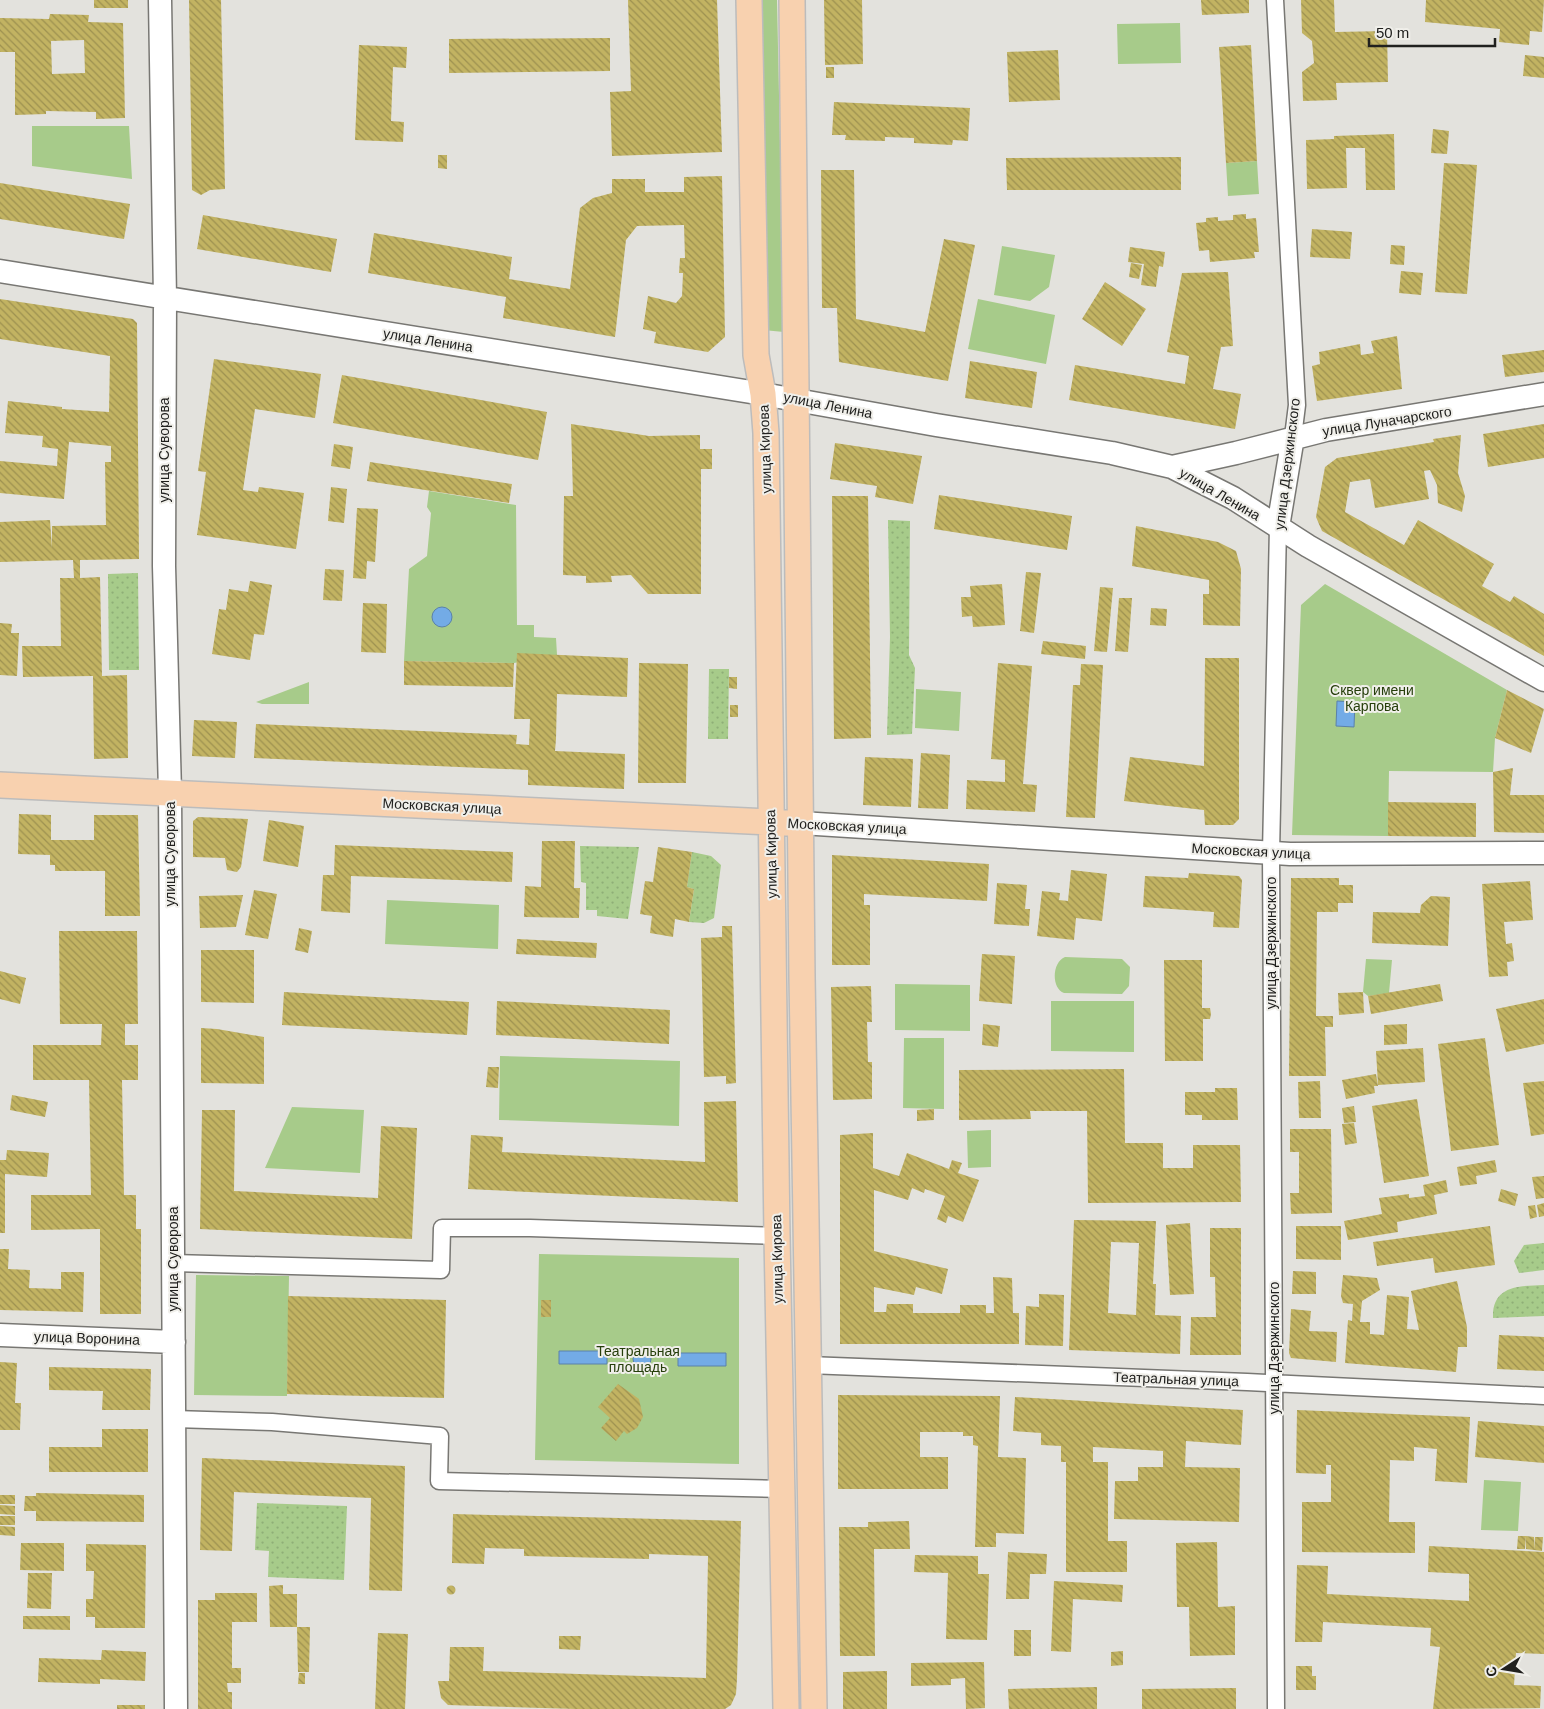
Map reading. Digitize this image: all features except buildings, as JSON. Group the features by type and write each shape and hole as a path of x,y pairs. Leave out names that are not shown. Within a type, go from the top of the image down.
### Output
{"main road":[{"name":"улица Суворова","path":"160,0 164,298 164,566 170,792 176,1709"},
{"name":"улица Кирова","path":"749,0 756,356 764,394 766,433 777,1236 786,1709"},
{"path":"792,0 797,360 795,399 800,823 814,1709"},
{"name":"улица Ленина","path":"0,271 795,399 936,425 1112,453 1172,466 1233,498 1278,527 1544,680"},
{"name":"улица Луначарского","path":"1172,466 1236,453 1293,437 1544,394"},
{"name":"улица Дзержинского","path":"1278,527 1293,437"},
{"name":"Московская улица","path":"0,786 170,792 800,823 1270,854 1544,854"},
{"name":"улица Воронина","path":"0,1335 174,1342"}],"street":[{"name":"улица Дзержинского","path":"1275,0 1297,405 1293,437"},
{"name":"улица Дзержинского","path":"1276,1709 1270,854 1278,527"},
{"path":"173,1263 441,1270 442,1228 530,1228 777,1236"},
{"name":"Театральная улица","path":"808,1366 1274,1383 1544,1396"},
{"path":"174,1419 272,1422 440,1436 439,1481 783,1489"}],"green space":[{"path":"757,0 777,0 784,332 763,330"},
{"path":"1180,23 1181,63 1118,64 1117,24"},
{"path":"32,126 129,126 132,179 32,166"},
{"path":"1257,161 1259,194 1228,196 1226,163"},
{"path":"1002,246 1055,255 1049,287 1030,301 994,295"},
{"path":"978,299 1055,315 1046,364 968,349"},
{"path":"429,491 516,505 517,625 534,625 534,637 556,638 557,655 514,663 404,661 409,569 427,556 431,513 427,507"},
{"path":"888,520 910,521 909,655 915,668 912,734 887,735 890,637"},
{"path":"138,573 139,670 109,670 108,574"},
{"name":"Сквер имени Карпова","path":"1325,584 1507,690 1495,738 1493,772 1389,771 1388,836 1292,835 1301,605"},
{"path":"709,669 729,669 728,739 708,739"},
{"path":"309,682 309,704 262,704 256,702"},
{"path":"916,689 961,692 959,731 915,728"},
{"path":"580,846 639,847 628,919 597,916 597,910 586,910 586,883 581,882"},
{"path":"692,852 711,856 721,865 714,918 704,923 689,922 694,889 687,887"},
{"path":"387,900 499,905 498,949 385,944"},
{"path":"1065,957 1122,959 1130,967 1129,986 1122,994 1064,993 1057,986 1055,975 1058,964"},
{"path":"1366,959 1392,960 1389,993 1368,996 1363,992"},
{"path":"895,984 970,985 970,1031 895,1030"},
{"path":"1051,1001 1134,1001 1134,1052 1051,1051"},
{"path":"904,1038 944,1038 944,1109 903,1108"},
{"path":"500,1056 680,1061 679,1126 499,1120"},
{"path":"292,1107 364,1110 360,1173 265,1168"},
{"path":"991,1130 991,1167 968,1168 967,1131"},
{"path":"1544,1243 1544,1270 1519,1273 1514,1261 1524,1245"},
{"name":"Театральная площадь","path":"539,1254 739,1258 739,1464 535,1460"},
{"path":"196,1275 289,1276 287,1396 194,1395"},
{"path":"1544,1285 1544,1316 1493,1318 1494,1307 1502,1293 1517,1287"},
{"path":"1484,1480 1521,1482 1518,1531 1481,1530"},
{"path":"257,1503 347,1506 344,1580 268,1577 269,1551 255,1550"}],"water":[{"path":"442,607 449,610 452,617 449,624 442,627 435,624 432,617 435,610"},
{"path":"1337,701 1355,702 1354,727 1336,726"},
{"path":"638,1350 646,1350 651,1355 649,1366 638,1368 633,1363 633,1355"},
{"path":"559,1351 607,1351 607,1364 559,1364"},
{"path":"678,1353 726,1353 726,1366 678,1366"}]}
